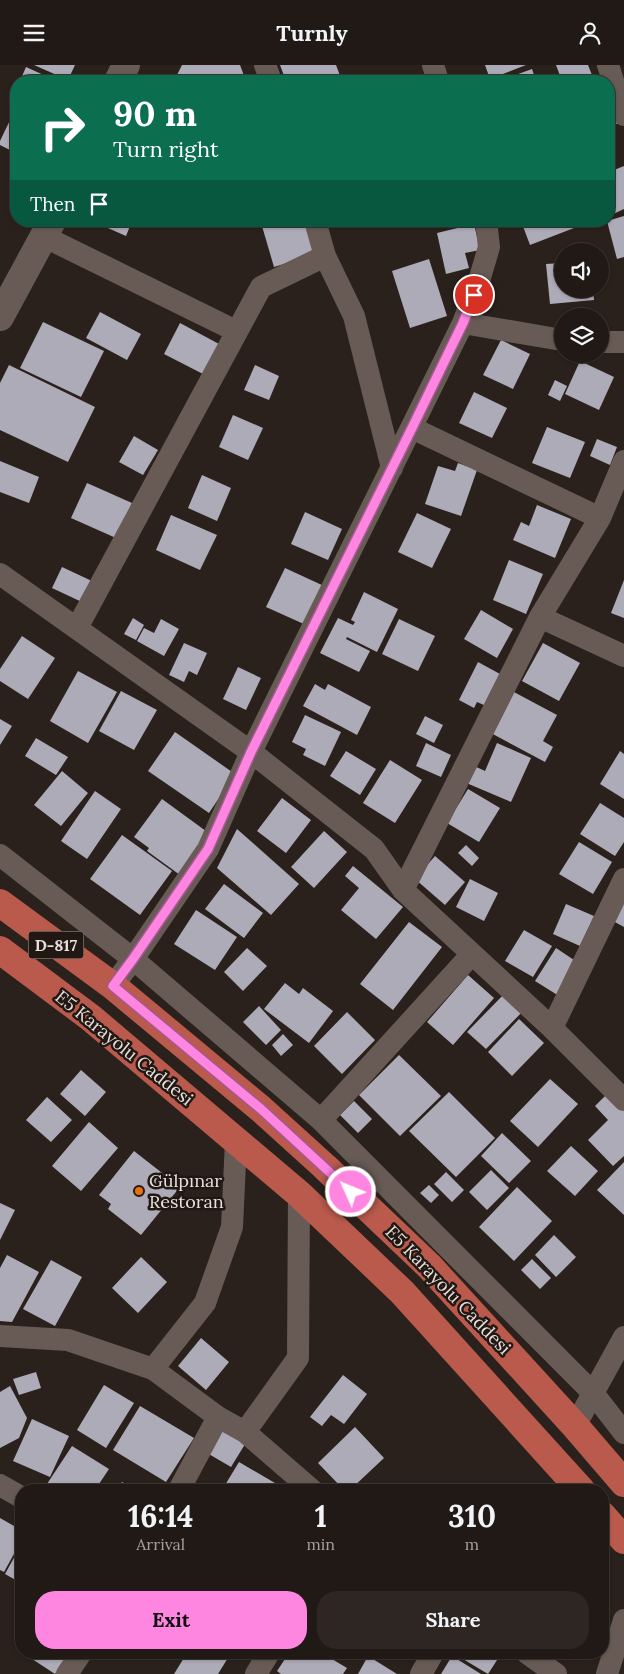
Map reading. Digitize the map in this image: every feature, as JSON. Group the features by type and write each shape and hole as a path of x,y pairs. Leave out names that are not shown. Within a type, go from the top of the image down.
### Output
{"highway":[{"name":"E5 Karayolu Caddesi","path":"0,903 113,986 261,1109 430,1267 575,1426 624,1483"},
{"path":"0,911 33,927"},
{"name":"E5 Karayolu Caddesi","path":"0,950 91,1018 299,1194 402,1292 576,1484"},
{"path":"609,1523 624,1540"}],"street":[{"path":"615,87 624,115"},
{"path":"317,227 325,257 354,316 392,468"},
{"path":"113,986 208,849 251,752 463,323 479,281 489,247 487,227"},
{"path":"0,317 49,229 236,331"},
{"path":"77,628 261,287 325,257"},
{"path":"463,323 554,339"},
{"path":"609,342 624,342"},
{"path":"412,428 600,517"},
{"path":"403,890 540,617 600,517 624,461"},
{"path":"0,574 251,752 374,849 403,890 552,1028 624,1100"},
{"path":"540,617 624,655"},
{"path":"0,855 133,959 321,1120 593,1393 624,1433"},
{"path":"552,1028 624,879"},
{"path":"321,1120 472,954"},
{"path":"153,1369 204,1303 232,1227 236,1141"},
{"path":"245,1432 298,1358 299,1194"},
{"path":"0,1336 68,1340 153,1369 218,1417 245,1432 305,1484"},
{"path":"575,1426 624,1337"},
{"path":"182,1484 218,1417"},
{"path":"0,1485 15,1494"},
{"path":"607,1674 624,1620"},
{"path":"67,1674 77,1659"},
{"path":"256,1674 266,1659"},
{"path":"421,1674 430,1659"},
{"path":"535,1659 556,1674"}],"building":[{"path":"34,65 75,65 70,75 57,75"},
{"path":"182,65 240,65 244,75 177,75"},
{"path":"280,65 336,65 340,75 284,75"},
{"path":"485,65 526,65 500,75 489,75"},
{"path":"556,65 588,65 592,75 560,75"},
{"path":"26,67 44,75 23,75"},
{"path":"532,69 534,75 516,75"},
{"path":"615,112 619,123 615,124"},
{"path":"10,120 10,150 0,145"},
{"path":"624,166 624,209 615,213 615,170"},
{"path":"624,216 624,257 617,259 609,227 615,227 615,219"},
{"path":"106,227 130,227 126,236"},
{"path":"262,227 311,227 319,253 274,267"},
{"path":"462,227 475,227 480,250 465,253 469,268 446,274 437,233"},
{"path":"523,227 574,228 530,245"},
{"path":"429,259 447,316 410,328 392,271"},
{"path":"546,264 554,264 554,298 594,298 594,300 550,304"},
{"path":"100,312 141,334 127,360 86,338"},
{"path":"43,322 104,351 81,397 20,368"},
{"path":"180,323 219,344 203,374 164,354"},
{"path":"501,340 530,354 513,389 483,375"},
{"path":"579,363 584,363 614,377 599,410 565,394"},
{"path":"9,365 95,407 68,462 0,430 0,383"},
{"path":"255,365 279,376 269,400 244,390"},
{"path":"555,380 567,386 560,401 548,395"},
{"path":"474,392 507,408 492,438 459,423"},
{"path":"233,415 263,428 248,460 219,447"},
{"path":"547,427 585,442 570,478 532,463"},
{"path":"134,436 158,450 143,475 119,462"},
{"path":"597,439 617,447 610,465 590,456"},
{"path":"0,461 39,477 29,503 0,492"},
{"path":"458,463 477,470 461,516 425,504 438,466 455,471"},
{"path":"202,475 231,488 217,521 188,508"},
{"path":"87,483 132,503 116,538 71,518"},
{"path":"537,505 571,519 555,558 513,540 521,522 529,526"},
{"path":"305,512 342,529 328,560 291,544"},
{"path":"417,513 451,529 432,568 398,552"},
{"path":"171,515 217,535 200,570 156,550"},
{"path":"509,560 543,574 526,614 493,600"},
{"path":"62,567 94,582 84,603 52,588"},
{"path":"285,568 324,586 306,625 266,607"},
{"path":"624,580 624,618 611,613"},
{"path":"364,592 398,609 377,652 347,637 346,639 370,651 359,672 320,653 338,618 353,625 355,622 351,620"},
{"path":"481,610 513,629 497,658 464,639"},
{"path":"133,618 144,625 136,640 124,634"},
{"path":"161,619 179,629 164,656 137,641 144,628 154,633"},
{"path":"399,619 435,636 418,671 382,654"},
{"path":"22,636 55,658 28,699 0,681 0,669"},
{"path":"184,643 207,653 197,675 189,671 184,682 169,675"},
{"path":"543,643 580,663 559,701 522,681"},
{"path":"478,662 500,674 484,705 477,702 474,708 459,700"},
{"path":"238,667 261,678 246,710 223,699"},
{"path":"78,671 117,692 88,743 50,721"},
{"path":"315,684 325,690 328,684 371,707 357,735 303,706"},
{"path":"121,691 157,710 134,750 99,731"},
{"path":"512,691 557,715 543,741 553,747 545,762 489,732"},
{"path":"305,715 341,732 325,766 303,755 306,749 292,742"},
{"path":"425,716 443,725 434,743 416,734"},
{"path":"0,719 12,726 0,745"},
{"path":"175,732 235,774 209,813 148,771"},
{"path":"36,738 68,757 56,775 25,756"},
{"path":"426,743 451,755 441,777 416,766"},
{"path":"497,743 531,758 511,802 464,782 472,765 485,771"},
{"path":"346,751 376,769 360,795 330,776"},
{"path":"620,751 624,754 624,799 600,784"},
{"path":"390,760 422,780 395,823 363,803"},
{"path":"62,771 88,793 61,826 34,805"},
{"path":"468,789 500,808 479,842 447,823"},
{"path":"95,791 121,809 87,859 61,841"},
{"path":"282,798 311,820 286,853 257,831"},
{"path":"162,799 210,834 180,875 147,851 149,848 134,837"},
{"path":"600,803 624,818 624,842 615,856 580,834"},
{"path":"237,829 299,884 271,915 217,868"},
{"path":"324,831 347,852 314,888 291,867"},
{"path":"122,835 172,871 140,915 90,879"},
{"path":"579,842 612,862 593,894 559,874"},
{"path":"466,845 479,858 472,866 458,853"},
{"path":"435,856 465,882 445,905 415,879"},
{"path":"353,866 403,907 376,939 341,910 359,888 345,876"},
{"path":"470,879 498,893 484,921 456,907"},
{"path":"224,884 263,913 244,938 205,909"},
{"path":"624,902 624,927 613,921"},
{"path":"566,904 594,916 580,946 553,934"},
{"path":"196,910 237,937 215,970 174,944"},
{"path":"409,922 442,947 393,1010 360,984"},
{"path":"524,930 552,946 533,977 505,961"},
{"path":"247,948 267,966 243,991 224,972"},
{"path":"556,948 580,964 559,996 535,981"},
{"path":"468,975 494,998 453,1045 427,1022"},
{"path":"285,983 299,994 303,988 333,1011 309,1043 264,1009"},
{"path":"507,991 525,1009 486,1049 467,1032"},
{"path":"259,1006 281,1030 266,1045 243,1022"},
{"path":"347,1012 375,1040 342,1074 314,1046"},
{"path":"519,1019 544,1043 512,1076 488,1052"},
{"path":"283,1034 293,1045 281,1056 272,1045"},
{"path":"399,1055 441,1096 400,1136 359,1095"},
{"path":"81,1070 106,1092 85,1116 60,1094"},
{"path":"550,1079 578,1104 538,1147 510,1121"},
{"path":"449,1092 495,1138 456,1177 409,1131"},
{"path":"608,1093 624,1110 624,1156 613,1166 588,1140 608,1120 595,1106"},
{"path":"47,1097 72,1120 51,1142 26,1120"},
{"path":"354,1101 372,1119 358,1133 340,1115"},
{"path":"89,1122 118,1148 81,1191 52,1166"},
{"path":"502,1133 531,1161 509,1183 481,1156"},
{"path":"571,1146 598,1171 575,1196 547,1171"},
{"name":"Gülpınar Restoran","path":"134,1151 180,1187 141,1235 108,1209 111,1204 99,1195"},
{"path":"624,1162 624,1215 597,1190"},
{"path":"491,1170 509,1188 487,1210 469,1192"},
{"path":"446,1172 464,1190 452,1202 434,1184"},
{"path":"429,1185 439,1195 431,1203 420,1193"},
{"path":"517,1187 552,1221 514,1261 479,1227"},
{"path":"0,1203 15,1210 0,1240"},
{"path":"554,1235 576,1257 556,1277 535,1255"},
{"path":"7,1255 39,1272 12,1322 0,1321 0,1268"},
{"path":"141,1257 167,1282 138,1313 112,1288"},
{"path":"532,1259 551,1278 540,1289 521,1270"},
{"path":"51,1260 82,1277 55,1326 23,1309"},
{"path":"201,1338 229,1362 206,1390 178,1366"},
{"path":"36,1372 41,1388 19,1395 13,1379"},
{"path":"343,1375 367,1394 344,1424 331,1415 322,1426 310,1417"},
{"path":"104,1385 134,1403 106,1448 77,1430"},
{"path":"10,1386 27,1418 19,1438 0,1448 0,1392"},
{"path":"140,1406 194,1438 166,1482 113,1450"},
{"path":"32,1419 69,1436 50,1477 13,1461"},
{"path":"223,1427 247,1441 231,1467 207,1453"},
{"path":"355,1427 384,1458 356,1484 338,1484 318,1463"},
{"path":"72,1446 109,1469 99,1484 47,1484"},
{"path":"239,1462 275,1483 274,1484 226,1484"},
{"path":"0,1518 15,1527 15,1552 4,1572 0,1570"},
{"path":"15,1556 15,1580 5,1574"},
{"path":"32,1659 66,1659 55,1674"},
{"path":"183,1659 227,1659 218,1674 174,1674"},
{"path":"285,1659 332,1659 347,1668 343,1674 281,1674 277,1671"},
{"path":"366,1659 373,1659 397,1674 358,1674"},
{"path":"450,1659 457,1659 481,1674 441,1674"},
{"path":"463,1659 498,1659 488,1674"}],"place":[{"name":"Gülpınar Restoran","path":"139,1191"}],"route":[{"path":"351,1192 261,1109 113,986 208,849 251,752 412,428 463,323 474,295"}]}
